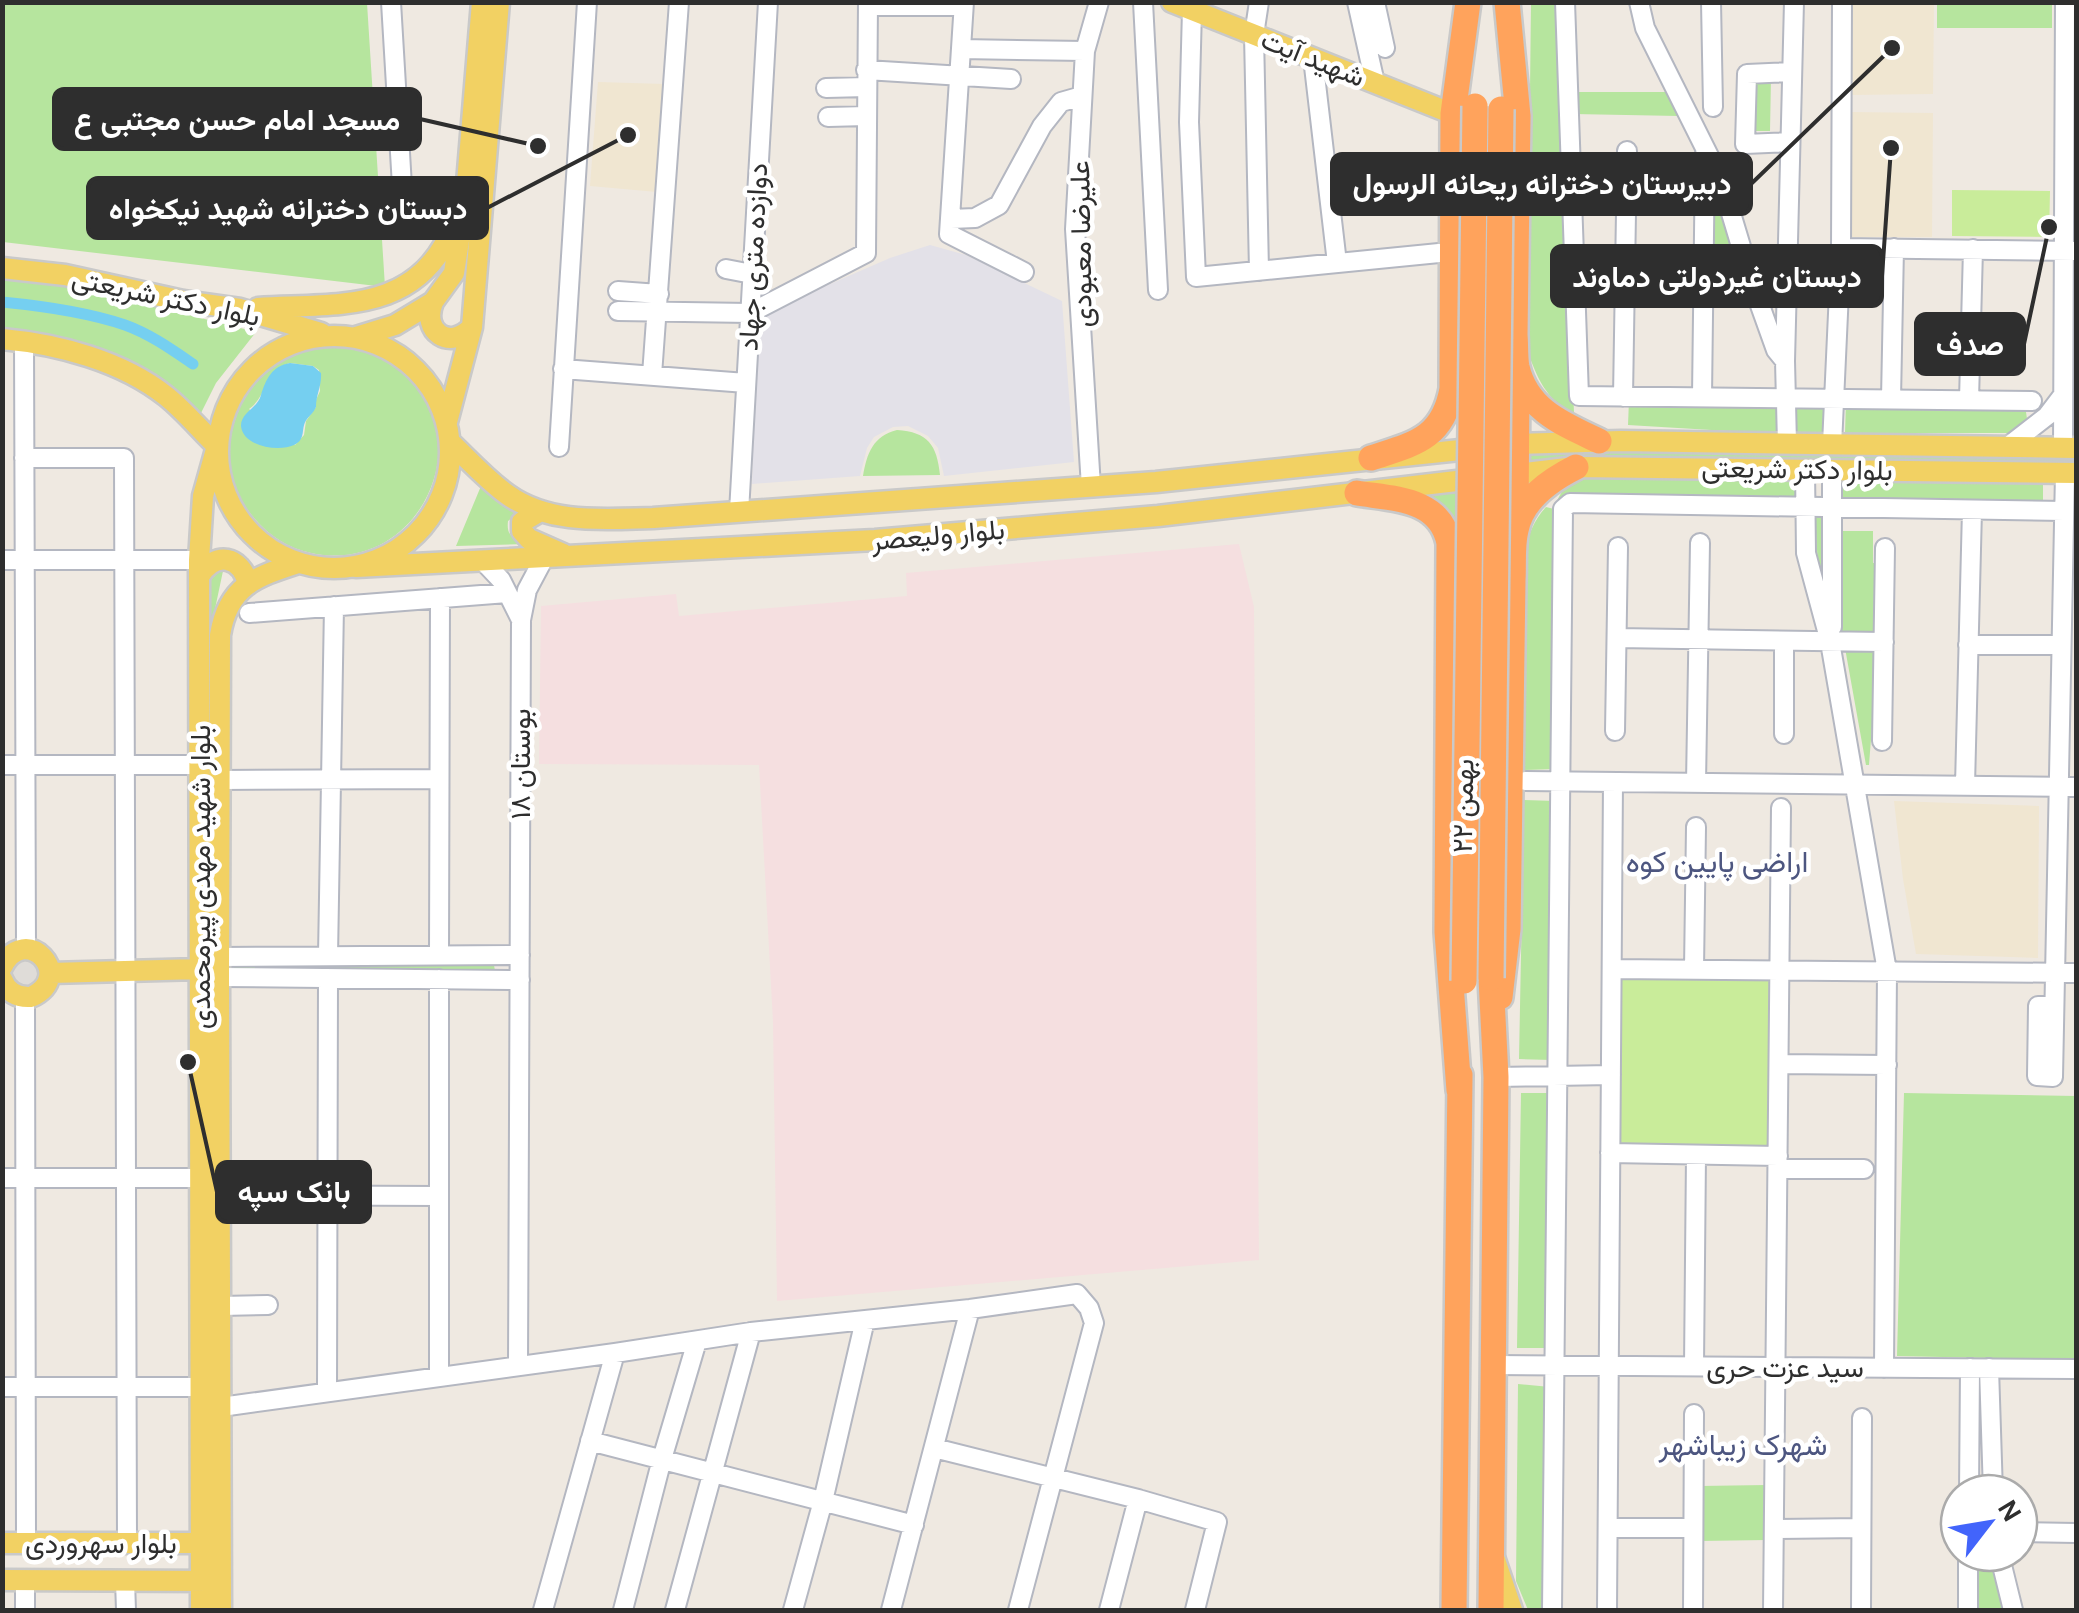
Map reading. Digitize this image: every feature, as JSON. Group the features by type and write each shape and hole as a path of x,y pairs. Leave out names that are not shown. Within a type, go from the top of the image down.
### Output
{"highway":[{"name":"۲۲ بهمن","path":"1454,1610 1459,1090 1464,980 1464,110 1470,2"},
{"name":"۲۲ بهمن","path":"1491,1610 1496,1077 1491,978 1505,2"},
{"path":"1494,1047 1508,929 1518,474 1518,116 1505,2"},
{"path":"1371,458 1425,438 1448,410 1464,110"},
{"path":"1452,335 1461,344 1484,350 1506,343 1515,335"},
{"path":"1517,368 1536,406 1551,418 1598,441"},
{"path":"1516,528 1527,504 1542,487 1576,466"},
{"path":"1357,493 1427,508 1446,528 1449,542 1447,932 1459,1090"},
{"path":"1449,581 1480,569 1498,571 1513,580"}],"main road":[{"path":"472,327 461,337 440,335 430,323 430,309 454,273 466,194 482,2"},
{"path":"448,432 437,397 403,358 355,337 328,335 302,340 277,350 238,385 225,409 218,446 220,476 230,505 248,530 271,550 298,563 356,567 383,558 407,543 427,522 441,498 449,470 448,432 472,327 499,2"},
{"name":"شهید آیت","path":"1182,6 1376,84 1464,110"},
{"path":"240,309 343,303 382,298 399,290 425,271 438,255 466,194"},
{"name":"بلوار دکتر شریعتی","path":"2,268 65,275 240,309 328,335"},
{"path":"355,337 395,325 433,302"},
{"path":"13,340 66,349 142,380 176,404 218,446"},
{"name":"بلوار ولیعصر","path":"448,432 508,495 539,512 594,519 1156,482 1518,444"},
{"name":"بلوار دکتر شریعتی","path":"1518,444 1598,441 2070,448"},
{"name":"بلوار شهید مهدی پیرمحمدی","path":"211,1542 221,1407 221,1195 213,968 200,764 200,568 203,496 218,446"},
{"name":"بلوار دکتر شریعتی","path":"1518,474 1576,466 2071,473"},
{"name":"بلوار ولیعصر","path":"356,567 875,540 1158,516 1518,474"},
{"path":"1156,482 1158,516"},
{"path":"539,512 522,522 522,531 529,539 570,557"},
{"path":"200,568 222,560 240,566 248,583 298,563"},
{"name":"بلوار شهید مهدی پیرمحمدی","path":"201,1610 211,1581 200,1387 200,1178 220,780 220,635 224,613 248,583"},
{"path":"2,967 13,952 26,949 38,952 50,973 42,990 25,997 9,990 2,979"},
{"path":"50,973 213,968"},
{"path":"171,1542 179,1562 172,1581"},
{"name":"بلوار سهروردی","path":"2,1543 211,1542"},
{"path":"1492,1550 1512,1610"},
{"name":"بلوار سهروردی","path":"2,1580 211,1581"},
{"name":"بلوار شهید مهدی پیرمحمدی","path":"211,1581 222,1610"}],"street":[{"path":"391,2 403,203"},
{"path":"559,447 587,2"},
{"path":"652,375 679,2"},
{"name":"دوازده متری جهاد","path":"739,512 768,2"},
{"name":"علیرضا معبودی","path":"1091,487 1075,229 1085,50 1098,2"},
{"path":"1143,2 1158,290"},
{"path":"1258,2 1254,35 1259,271"},
{"path":"1356,2 1376,84"},
{"path":"1375,2 1385,48"},
{"path":"1566,2 1579,396 2032,401"},
{"path":"1639,2 1646,28 1722,180 1752,284 1776,350 1785,361"},
{"path":"1711,2 1712,107"},
{"path":"1787,444 1786,284 1794,2"},
{"path":"1832,444 1841,248 1842,2"},
{"path":"2065,2 2070,251 2063,396 2070,448"},
{"path":"618,291 658,303 750,313 866,253 868,4 964,4 949,234 1024,272"},
{"path":"1182,6 1196,277 1439,254"},
{"path":"962,50 1085,50"},
{"path":"1313,58 1337,264"},
{"path":"1789,142 1745,144 1746,74 1791,72"},
{"path":"826,88 866,78 960,75 1010,79"},
{"path":"951,220 975,218 999,205 1042,126 1061,102 1082,96"},
{"path":"1687,107 1746,107"},
{"path":"828,117 866,116"},
{"path":"1702,398 1705,144"},
{"path":"1622,397 1627,150"},
{"path":"1841,248 2070,251"},
{"path":"1892,399 1894,248"},
{"path":"1969,400 1973,249"},
{"path":"726,269 752,274"},
{"path":"1624,283 1786,284"},
{"path":"618,311 658,303"},
{"path":"13,340 24,458 26,949"},
{"path":"563,369 746,383"},
{"path":"2007,447 2047,416 2063,396"},
{"path":"24,458 124,458 127,1542"},
{"path":"1806,469 1806,553 1830,642 1888,971 1884,1368"},
{"path":"1830,642 1832,470"},
{"path":"2054,1006 2068,787 2062,644 2069,605 2064,511 2071,473"},
{"path":"1552,1610 1563,509 1570,503 2064,511"},
{"path":"1965,785 1972,510"},
{"path":"1696,783 1700,544"},
{"path":"1615,731 1618,546"},
{"path":"1882,741 1885,548"},
{"path":"521,620 528,590 544,558"},
{"path":"2,560 124,560 200,568"},
{"name":"بوستان ۱۸","path":"482,561 501,580 521,620 518,1366"},
{"path":"249,613 507,593"},
{"path":"439,955 440,598"},
{"path":"328,956 334,606"},
{"path":"1617,638 1884,642"},
{"path":"1784,642 1784,734"},
{"path":"1968,645 2062,644"},
{"path":"2,765 200,764"},
{"path":"220,780 439,779"},
{"path":"1525,781 2068,787"},
{"path":"1608,1610 1613,782"},
{"path":"1773,1610 1782,808"},
{"path":"1694,969 1696,827"},
{"path":"213,968 328,956 520,955"},
{"path":"213,968 328,978 520,980"},
{"path":"1612,968 2076,972"},
{"path":"327,1392 328,978"},
{"path":"439,1377 440,979"},
{"path":"25,997 26,1543"},
{"path":"1779,1064 1887,1065"},
{"path":"1496,1077 1610,1075"},
{"path":"1610,1153 1696,1155 1864,1169"},
{"path":"1694,1366 1696,1155"},
{"path":"2,1178 200,1178"},
{"path":"221,1195 439,1196"},
{"path":"221,1407 750,1332 1077,1294 1090,1308 1094,1323 1018,1610"},
{"path":"221,1306 268,1305"},
{"path":"891,1610 970,1309"},
{"path":"793,1610 865,1320"},
{"path":"675,1610 750,1332"},
{"path":"623,1610 696,1341"},
{"path":"544,1610 614,1353"},
{"name":"سید عزت حری","path":"1493,1365 2076,1369"},
{"path":"1969,1473 1970,1393 1980,1368"},
{"path":"1980,1368 1990,1394 1992,1473"},
{"path":"2,1387 200,1387"},
{"path":"1970,1393 1980,1388 1990,1394"},
{"path":"1693,1610 1694,1414"},
{"path":"1860,1610 1862,1418"},
{"path":"590,1440 914,1525"},
{"path":"934,1448 1217,1522 1195,1610"},
{"path":"1109,1610 1138,1499"},
{"path":"1608,1528 1693,1528"},
{"path":"1774,1528 1861,1528"},
{"path":"2039,1532 2076,1533"},
{"path":"1968,1573 1968,1610"},
{"path":"2004,1573 2013,1610"},
{"path":"24,1580 24,1610"},
{"path":"125,1581 126,1610"}],"shaded area":[{"path":"1851,3 1934,3 1933,94 1849,95"},
{"path":"598,82 665,84 657,192 590,186"},
{"path":"1849,112 1933,113 1932,237 1848,237"},
{"path":"930,245 966,255 1062,301 1074,462 944,476 938,448 928,436 908,426 893,427 874,437 860,476 752,484 757,316 890,258"},
{"path":"1239,544 1254,607 1259,1260 777,1301 773,1022 759,765 539,764 541,606 676,594 679,616 907,596 906,573"},
{"path":"1894,801 2039,806 2038,958 1916,954"},
{"path":"25,958 35,962 39,972 35,982 25,986 15,982 11,972 15,962"}],"green space":[{"path":"3,3 367,3 385,287 3,242"},
{"path":"1531,3 1558,3 1574,413 1549,395 1527,350"},
{"path":"1937,3 2052,3 2052,28 1937,28"},
{"path":"1749,77 1771,77 1770,131 1749,131"},
{"path":"1572,92 1667,92 1679,116 1573,114"},
{"path":"1952,190 2050,191 2049,237 1952,236"},
{"path":"1715,193 1742,277 1712,276"},
{"path":"2,277 116,292 256,332 216,383 201,413 163,379 106,356 3,332"},
{"path":"342,347 380,358 421,392 436,424 438,458 429,491 411,520 384,542 351,554 311,553 274,536 245,506 230,465 230,443 243,402 271,368 309,351","holes":["282,366 313,366 319,370 320,391 304,435 295,445 249,409"]},
{"path":"1629,400 1780,406 1778,434 1628,425"},
{"path":"1846,402 2025,405 2027,419 2010,433 1845,433"},
{"path":"1793,406 1826,407 1825,434 1793,433"},
{"path":"897,430 929,442 940,475 863,476 872,447 882,436"},
{"path":"1677,450 2076,457 2076,465 1680,458 1523,462 1524,452"},
{"path":"1597,476 1796,480 1796,498 1567,497 1556,769 1522,770 1524,551 1532,527 1546,507 1554,509 1569,485"},
{"path":"1840,480 2043,482 2043,503 1840,500"},
{"path":"481,486 518,513 508,521 508,531 527,544 456,546"},
{"path":"1458,490 1453,568 1450,533 1405,494"},
{"path":"1815,515 1828,517 1828,610 1818,567"},
{"path":"1839,531 1873,531 1873,563 1879,563 1879,636 1840,636"},
{"path":"223,571 212,623 211,943 207,943 209,578"},
{"path":"1845,648 1878,649 1869,765 1866,765"},
{"path":"1524,800 1555,801 1552,1060 1519,1059"},
{"path":"234,965 494,965 495,971 234,973"},
{"path":"1621,978 1772,980 1771,1148 1620,1147"},
{"path":"1521,1093 1553,1093 1549,1348 1517,1348"},
{"path":"1904,1093 2076,1096 2076,1360 1897,1356"},
{"path":"1518,1384 1550,1387 1547,1610 1528,1610 1516,1581"},
{"path":"1766,1485 1767,1540 1699,1541 1700,1486"},
{"path":"1975,1573 1995,1573 2002,1610 1974,1610"}],"water":[{"path":"290,363 313,366 321,373 316,407 305,422 301,440 294,445 271,448 255,443 243,433 242,421 271,374"}],"waterway":[{"path":"2,302 65,310 125,325 152,337 193,364"}],"place":[{"name":"دبیرستان دخترانه ریحانه الرسول","path":"1892,48"},
{"name":"دبستان دخترانه شهید نیکخواه","path":"628,135"},
{"name":"مسجد امام حسن مجتبی ع","path":"538,146"},
{"name":"دبستان غیردولتی دماوند","path":"1891,148"},
{"name":"صدف","path":"2049,227"},
{"name":"بانک سپه","path":"188,1062"}],"district":[{"name":"اراضی پایین کوه","path":"1717,862"},
{"name":"شهرک زیباشهر","path":"1743,1445"}]}
